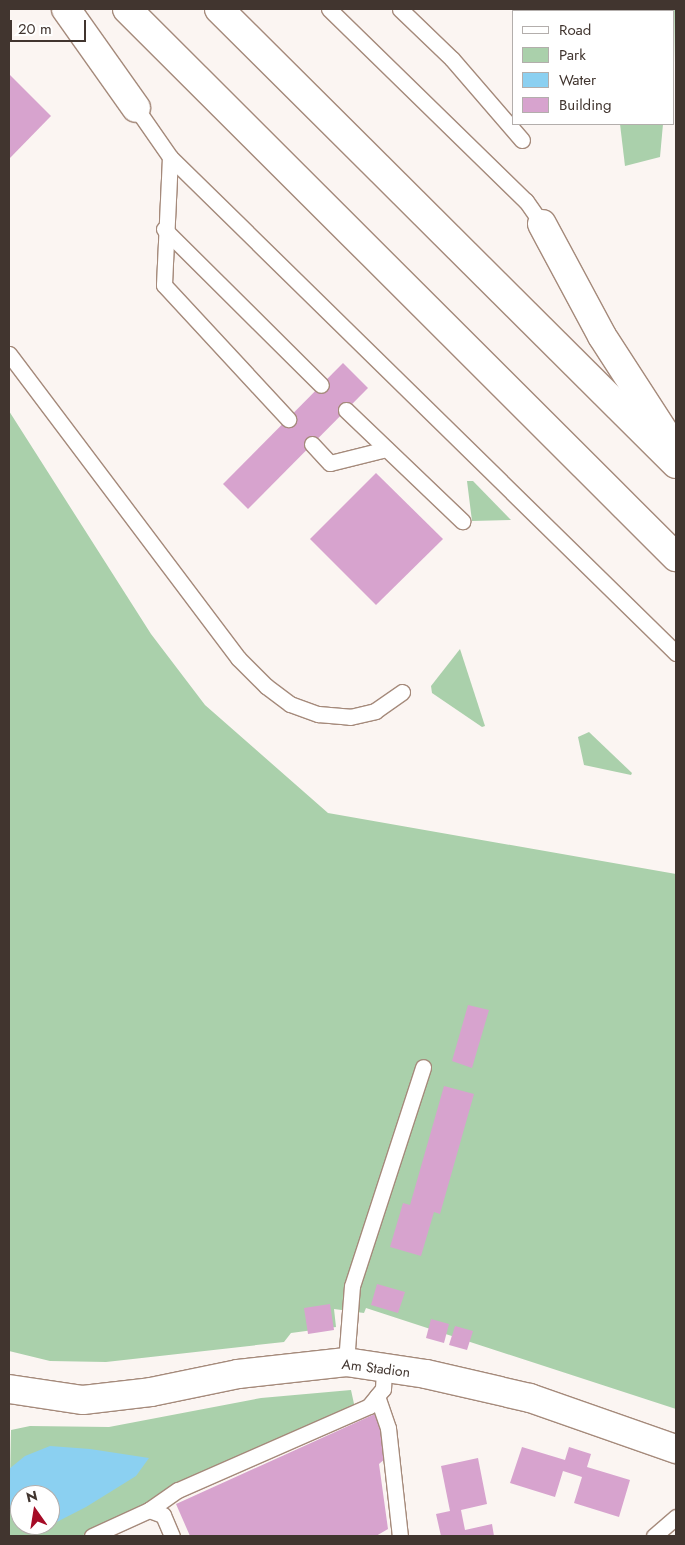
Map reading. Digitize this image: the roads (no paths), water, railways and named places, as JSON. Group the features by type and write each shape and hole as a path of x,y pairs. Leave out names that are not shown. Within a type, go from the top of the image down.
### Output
{"main road":[{"path":"66,9 136,108"},
{"path":"127,9 676,557"},
{"path":"218,9 676,464"},
{"path":"542,224 602,336 676,451"},
{"name":"Am Stadion","path":"9,1389 84,1400 151,1392 238,1374 346,1362 530,1398 676,1449"}],"lane":[{"path":"329,9 526,201 542,224"},
{"path":"400,9 452,59 522,140"},
{"path":"136,108 170,158 676,653"},
{"path":"170,158 164,229 164,286 288,419"},
{"path":"164,229 321,385"},
{"path":"9,354 238,658 266,686 290,704 318,714 350,717 375,711 402,692"},
{"path":"346,410 462,521"},
{"path":"312,444 330,463 386,449"},
{"path":"346,1362 352,1286 423,1067"},
{"path":"92,1536 150,1510 178,1490 369,1406 383,1389 384,1368"},
{"path":"377,1396 388,1428 400,1536"},
{"path":"150,1510 163,1515 172,1536"},
{"path":"654,1536 676,1517"}],"water":[{"path":"50,1446 90,1449 149,1458 136,1476 86,1507 60,1520 60,1485 10,1485 10,1511 9,1469 25,1456"}]}
